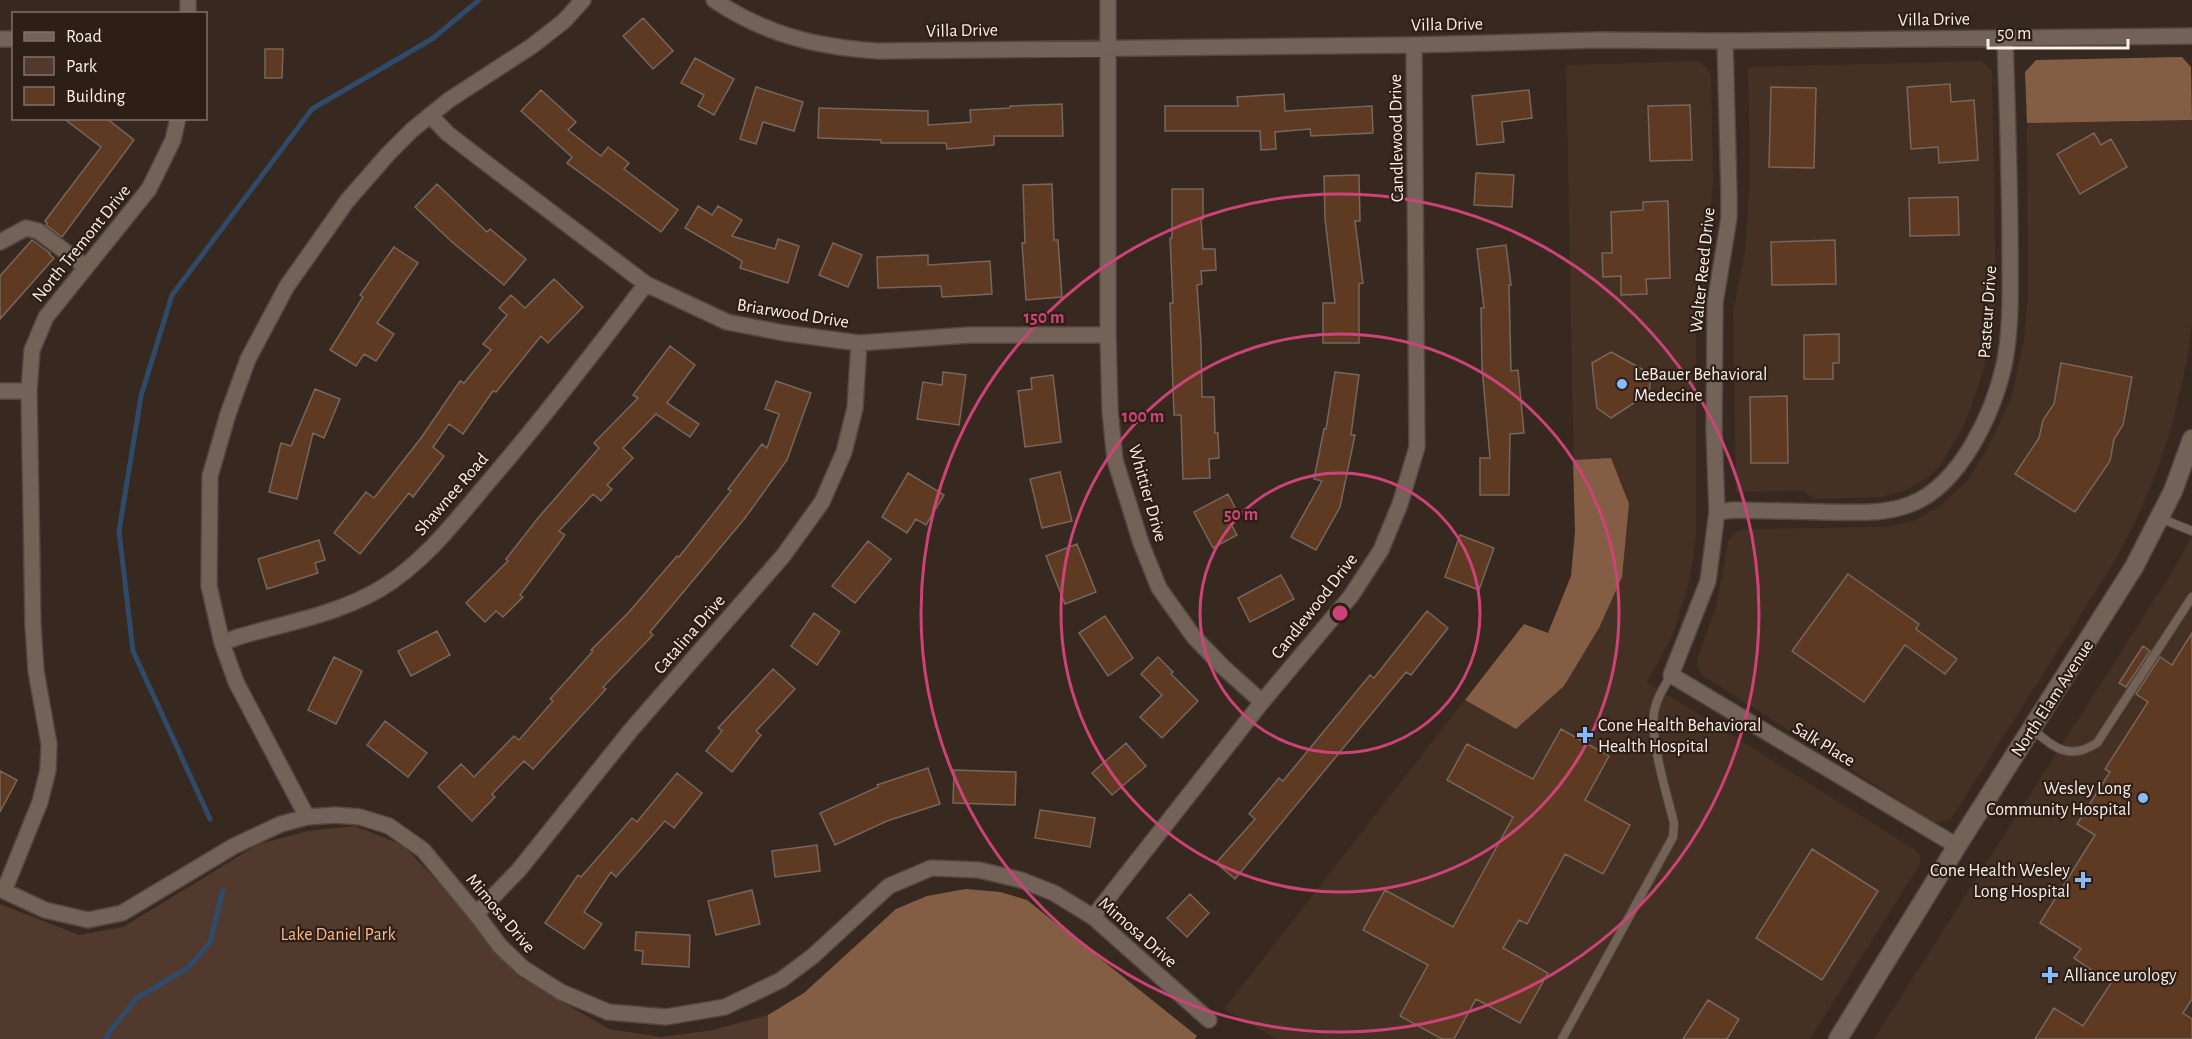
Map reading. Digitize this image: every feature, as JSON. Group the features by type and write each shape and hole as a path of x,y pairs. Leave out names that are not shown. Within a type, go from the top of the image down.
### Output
{"street":[{"path":"307,817 236,682 222,643 209,586 210,476 228,414 248,359 287,286 347,201 388,154 430,115 532,46 564,21 583,0"},
{"name":"Villa Drive","path":"714,0 749,21 775,32 831,47 878,51 1414,45 1598,40 1725,41 2192,36"},
{"name":"Whittier Drive","path":"1108,0 1108,335 1110,411 1115,460 1141,543 1159,588 1194,637 1222,667 1262,702"},
{"name":"Pasteur Drive","path":"1717,512 1734,510 1864,512 1891,510 1911,504 1930,494 1945,482 1975,438 1990,409 2000,377 2009,331 2010,191 2005,38"},
{"name":"Walter Reed Drive","path":"1671,675 1708,581 1717,512 1715,303 1729,218 1725,41"},
{"name":"Candlewood Drive","path":"1094,917 1262,702 1351,596 1381,550 1400,504 1417,447 1414,45"},
{"name":"Briarwood Drive","path":"430,115 447,133 646,284 727,322 783,333 859,343 969,335 1108,335"},
{"name":"North Tremont Drive","path":"2,890 40,802 48,770 49,744 36,671 33,625 28,391 32,350 46,317 150,189 173,140 178,120"},
{"path":"0,242 26,228 38,231 86,267"},
{"name":"Shawnee Road","path":"222,643 338,609 380,589 409,569 443,536 559,399 646,284"},
{"name":"Catalina Drive","path":"476,914 518,871 631,730 783,556 822,502 844,452 855,408 859,343"},
{"path":"0,391 28,391"},
{"name":"North Elam Avenue","path":"1838,1039 2134,567 2173,490 2192,439"},
{"name":"Salk Place","path":"1671,675 1957,846"},
{"name":"Mimosa Drive","path":"2,890 45,910 88,920 123,913 234,846 281,824 307,817 335,815 360,817 389,826 423,850 500,946 523,968 561,992 608,1012 666,1017 725,1007 781,980 813,956 889,886 931,868 979,870 1021,879 1054,893 1094,917 1209,1020"}],"lane":[{"path":"2158,517 2192,531"},
{"path":"2032,729 2059,748 2073,753 2085,751 2097,743 2192,597"},
{"path":"1562,1039 1673,837 1674,823 1653,730 1654,712 1671,675"}],"shaded area":[{"path":"2182,57 2191,67 2192,120 2027,123 2025,72 2036,60"},
{"name":"Cone Health Behavioral Health Hospital","path":"1698,61 1711,74 1713,179 1696,314 1696,535 1690,579 1672,637 1647,682 1914,849 1920,856 1920,864 1810,1039 1277,1039 1224,1009 1524,624 1548,633 1571,576 1575,532 1566,65"},
{"path":"1982,61 1992,71 1996,297 1992,335 1981,378 1964,426 1940,466 1926,479 1904,491 1881,497 1815,499 1803,491 1736,492 1733,313 1745,250 1750,177 1748,67"},
{"path":"2192,120 2192,322 2187,360 2173,423 2156,474 2113,564 1951,819 1935,823 1702,675 1698,669 1697,659 1715,610 1728,541 1742,529 1884,527 1914,521 1940,506 1966,482 1985,453 2011,399 2024,340 2028,297 2027,123"},
{"path":"1611,458 1629,504 1622,577 1599,628 1564,686 1516,729 1465,700 1524,624 1548,633 1571,576 1575,532 1573,460"},
{"name":"Cone Health Wesley Long Hospital","path":"2192,535 2192,1039 1874,1039 2174,569"},
{"path":"966,889 1000,892 1027,900 1197,1036 1195,1039 768,1039 768,1015 804,993 896,909 927,896"}],"green space":[{"name":"Lake Daniel Park","path":"355,826 403,845 458,904 518,976 609,1029 661,1037 713,1030 768,1015 804,993 896,909 927,896 966,889 1000,892 1027,900 1197,1036 1195,1039 0,1039 0,904 79,935 123,927 259,844 308,831"}],"building":[{"path":"643,18 673,51 653,69 623,36"},
{"path":"265,49 283,49 282,78 265,78"},
{"path":"695,58 734,79 714,115 698,106 704,95 681,83"},
{"path":"1950,84 1951,102 1974,100 1978,160 1939,163 1938,147 1911,149 1907,87"},
{"path":"756,87 803,102 794,131 763,122 756,144 740,139"},
{"path":"1771,87 1816,88 1814,168 1769,167"},
{"path":"541,90 576,122 568,130 601,156 608,147 629,163 624,169 678,210 661,232 567,163 572,157 521,111"},
{"path":"1529,90 1532,118 1502,122 1504,142 1477,145 1472,96"},
{"path":"1284,94 1285,111 1372,106 1373,133 1311,136 1310,129 1275,132 1276,149 1261,150 1260,131 1165,131 1165,106 1238,106 1237,97"},
{"path":"1062,104 1063,136 994,136 994,145 947,149 946,143 881,143 881,140 818,138 819,108 928,111 928,125 971,122 970,110"},
{"path":"1690,105 1692,160 1650,161 1648,106"},
{"path":"66,120 109,120 134,140 62,237 46,225 45,221 101,147"},
{"path":"2094,133 2101,145 2111,139 2127,167 2080,194 2057,154"},
{"path":"1476,173 1514,175 1512,207 1474,205"},
{"path":"1359,175 1360,221 1355,221 1363,283 1359,284 1359,343 1323,343 1323,303 1335,303 1325,219 1324,176"},
{"path":"437,184 487,232 490,229 526,259 504,285 452,242 415,207"},
{"path":"1052,184 1054,240 1058,240 1062,297 1026,300 1022,243 1025,243 1023,185"},
{"path":"1172,189 1203,189 1203,219 1201,219 1203,249 1215,249 1216,270 1201,271 1202,284 1197,285 1202,397 1214,397 1215,433 1218,433 1219,458 1209,459 1210,478 1183,479 1181,415 1174,415 1170,303 1173,303 1170,238 1172,238"},
{"path":"1958,197 1959,235 1910,236 1909,198"},
{"path":"1668,201 1670,278 1646,279 1647,294 1621,295 1621,276 1603,277 1602,253 1612,253 1611,212 1643,210 1643,202"},
{"path":"698,206 712,215 718,206 742,220 732,236 775,249 778,239 799,246 788,283 740,268 742,261 685,228"},
{"path":"32,240 54,258 0,319 0,276"},
{"path":"1835,240 1836,284 1772,285 1771,242"},
{"path":"833,243 862,255 848,287 819,275"},
{"path":"1506,245 1511,285 1509,285 1511,371 1518,370 1524,433 1510,434 1509,495 1480,495 1480,458 1490,458 1482,367 1481,308 1484,308 1477,249"},
{"path":"394,247 418,263 377,323 394,334 376,361 364,354 356,366 330,350 363,297 360,295"},
{"path":"928,255 928,265 990,261 992,294 942,297 941,286 878,288 877,257"},
{"path":"554,279 583,307 548,343 541,336 496,392 493,391 463,434 449,424 433,447 444,456 413,497 409,493 360,554 334,533 366,492 374,498 421,438 460,381 464,383 491,350 483,344 507,315 499,308 511,295 525,308"},
{"path":"1839,334 1839,363 1833,363 1833,379 1804,379 1804,335"},
{"path":"670,346 695,365 667,403 699,424 690,437 656,414 623,448 633,458 607,485 612,489 601,501 593,494 559,531 565,535 520,595 523,597 503,617 496,611 485,622 466,603 508,561 506,559 538,518 599,448 594,443 638,398 633,395"},
{"name":"LeBauer Behavioral Medecine","path":"1611,352 1651,374 1649,393 1611,418 1597,408 1592,363"},
{"path":"2061,363 2132,377 2123,425 2114,439 2110,461 2075,512 2015,474 2039,438 2043,420 2054,404"},
{"path":"943,372 966,375 959,425 917,419 923,382 942,385"},
{"path":"1335,372 1359,375 1351,435 1355,435 1340,507 1316,550 1291,537 1322,481 1314,479 1324,429 1326,429"},
{"path":"1053,375 1061,442 1025,447 1018,391 1032,389 1031,378"},
{"path":"776,381 811,393 787,460 745,518 650,632 653,635 603,687 606,689 533,769 524,761 492,794 495,797 472,821 438,787 461,764 474,777 514,736 519,740 553,701 550,699 593,651 591,650 629,612 677,556 679,557 731,491 728,489 762,444 767,448 779,414 765,409"},
{"path":"315,389 340,399 324,438 313,433 297,499 269,492 281,443 291,446"},
{"path":"1787,396 1788,463 1751,463 1750,397"},
{"path":"1060,472 1072,521 1042,528 1030,479"},
{"path":"908,473 944,495 926,525 916,519 907,533 882,517"},
{"path":"1228,494 1240,517 1230,522 1237,535 1213,548 1194,512"},
{"path":"1460,535 1494,548 1479,590 1445,577"},
{"path":"319,540 325,560 315,563 318,573 267,589 258,559"},
{"path":"868,541 891,559 855,603 832,586"},
{"path":"1077,544 1096,592 1065,604 1046,556"},
{"path":"1848,574 1919,624 1916,629 1957,659 1945,674 1905,645 1864,702 1792,651"},
{"path":"1281,575 1294,599 1250,622 1238,598"},
{"path":"1427,611 1448,628 1411,675 1406,672 1235,879 1216,863 1255,819 1249,814 1279,778 1283,781 1370,675 1374,678"},
{"path":"814,613 840,632 817,665 791,646"},
{"path":"1105,616 1133,658 1108,676 1079,633"},
{"path":"437,631 450,655 411,676 398,651"},
{"name":"Wesley Long Community Hospital","path":"2192,633 2192,999 2183,1013 2192,1019 2192,1039 2035,1039 2054,1008 2083,1026 2111,983 2074,958 2081,949 2040,923 2095,835 2077,824 2110,772 2105,769 2148,702 2136,694 2160,657 2172,665"},
{"path":"2143,646 2150,651 2126,687 2119,683"},
{"path":"334,657 362,671 336,724 308,710"},
{"path":"1158,657 1173,672 1171,674 1198,701 1162,738 1140,717 1162,695 1141,674"},
{"path":"773,669 795,689 756,731 761,735 732,772 706,751 722,731 718,728"},
{"path":"385,721 427,753 408,777 367,745"},
{"path":"1561,729 1609,756 1585,800 1630,825 1603,874 1565,854 1527,924 1519,920 1503,948 1548,973 1520,1023 1476,999 1454,1039 1442,1039 1400,1016 1428,965 1363,930 1385,890 1453,927 1513,817 1447,780 1467,744 1533,779"},
{"path":"1126,743 1146,766 1112,795 1092,773"},
{"path":"928,768 940,804 887,821 835,845 820,813 878,787 877,785"},
{"path":"954,770 1016,772 1015,805 953,803"},
{"path":"0,771 17,780 0,812"},
{"path":"677,773 702,793 674,828 665,821 616,877 611,872 584,912 602,924 584,949 545,923 578,875 581,877 632,818 637,822"},
{"path":"1040,810 1095,818 1090,847 1035,838"},
{"path":"817,845 820,871 775,877 772,851"},
{"path":"1812,849 1878,891 1822,980 1756,938"},
{"path":"752,890 760,924 716,935 708,901"},
{"path":"1190,894 1209,913 1187,937 1167,918"},
{"path":"636,932 690,935 689,967 642,964 643,951 635,950"},
{"path":"1708,1000 1739,1019 1727,1039 1683,1039"}],"waterway":[{"path":"210,819 133,651 119,531 141,396 172,295 312,109 432,39 479,0"},
{"path":"106,1039 137,998 189,967 210,942 223,890"}],"place":[{"name":"LeBauer Behavioral Medecine","path":"1622,384"},
{"name":"Cone Health Behavioral Health Hospital","path":"1585,735"},
{"name":"Wesley Long Community Hospital","path":"2143,798"},
{"name":"Cone Health Wesley Long Hospital","path":"2083,880"},
{"name":"Alliance urology","path":"2050,975"}]}
